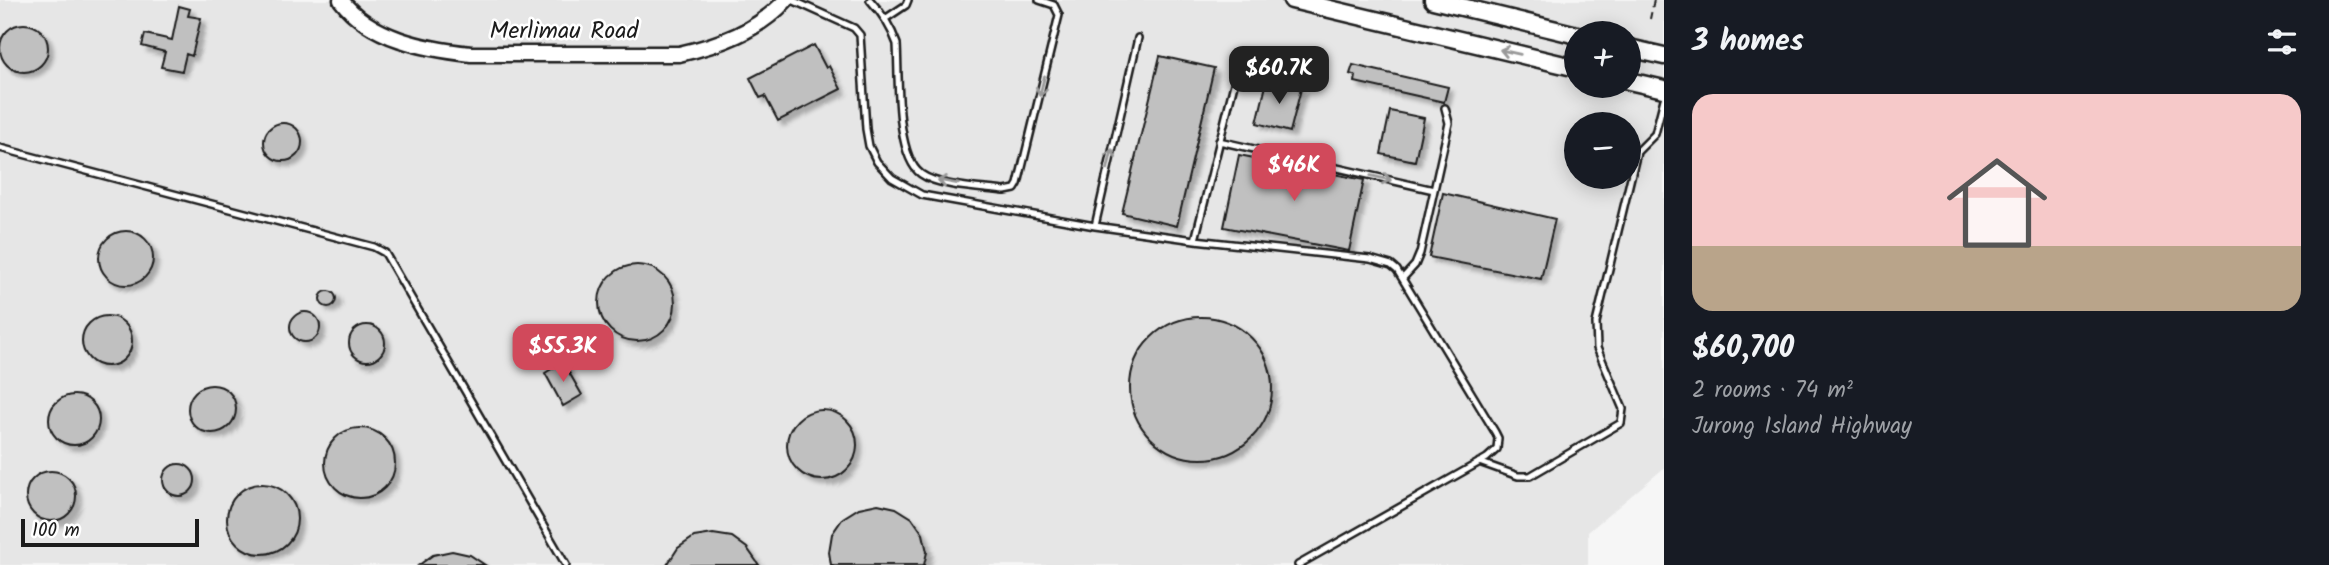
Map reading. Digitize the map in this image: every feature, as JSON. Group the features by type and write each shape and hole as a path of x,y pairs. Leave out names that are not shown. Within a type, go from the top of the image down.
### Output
{"main road":[{"path":"1292,0 1564,65"},
{"path":"1433,0 1564,32"},
{"path":"1641,51 1664,56"},
{"path":"1641,84 1664,89"}],"street":[{"name":"Merlimau Road","path":"341,0 356,16 389,35 443,51 471,54 679,54 733,38 763,21 786,0"}],"lane":[{"path":"792,0 854,28 860,34 869,146 877,162 892,178 922,195 1095,226 1370,259 1391,265 1404,278 1498,438 1497,449 1479,462 1298,565"},
{"path":"870,0 885,19 897,44 903,143 910,162 921,174 939,181 1011,191 1018,184 1059,15 1059,10 1054,5 1039,0"},
{"path":"885,19 908,0"},
{"path":"1095,226 1138,38"},
{"path":"1195,240 1240,60"},
{"path":"1479,462 1518,476 1530,475 1621,423 1623,408 1597,348 1596,323 1637,152 1655,134 1664,99"},
{"path":"1404,278 1415,265 1420,253 1449,123 1445,108"},
{"path":"1219,141 1434,190"},
{"path":"0,148 374,247 385,253 566,565"}],"path":[{"path":"1650,19 1654,0"}],"shaded area":[{"path":"0,0 1664,0 1664,468 1588,532 1588,565 0,565"}],"building":[{"path":"179,6 190,9 188,16 201,18 192,56 186,54 182,71 161,67 165,52 142,46 145,34 172,40"},
{"path":"24,24 41,31 48,48 41,65 24,72 7,65 0,48 7,31"},
{"path":"814,45 841,89 778,121 765,96 760,98 750,78"},
{"path":"1160,56 1214,68 1177,226 1122,213"},
{"path":"1353,65 1448,87 1444,102 1355,82 1356,76 1350,74"},
{"path":"1267,81 1301,89 1290,132 1257,123"},
{"path":"1390,111 1424,118 1415,161 1381,154"},
{"path":"283,123 296,129 302,142 296,155 283,161 270,155 264,142 270,129"},
{"path":"1239,155 1364,180 1349,251 1224,227"},
{"path":"1443,193 1555,219 1541,279 1429,257"},
{"path":"126,231 145,239 153,258 145,277 126,285 107,277 99,258 107,239"},
{"path":"637,265 651,268 664,276 672,289 675,303 672,317 664,330 651,338 637,341 623,338 610,330 602,317 599,303 602,289 610,276 623,268"},
{"path":"325,291 331,291 336,299 334,305 325,307 320,302 320,296"},
{"path":"305,312 316,316 320,327 316,338 305,342 294,338 290,327 294,316"},
{"path":"107,316 125,323 132,341 125,359 107,366 89,359 82,341 89,323"},
{"path":"1201,317 1228,322 1251,338 1267,361 1272,388 1267,415 1251,438 1228,454 1201,459 1174,454 1151,438 1135,415 1130,388 1135,361 1151,338 1174,322"},
{"path":"367,325 380,330 385,343 380,356 367,361 354,356 349,343 354,330"},
{"path":"563,362 582,395 563,406 545,373"},
{"path":"212,385 229,392 236,409 229,426 212,433 195,426 188,409 195,392"},
{"path":"64,396 84,396 98,410 98,430 84,444 64,444 50,430 50,410"},
{"path":"822,410 847,420 857,445 847,470 822,480 797,470 787,445 797,420"},
{"path":"360,428 385,438 395,463 385,488 360,498 335,488 325,463 335,438"},
{"path":"179,464 190,469 195,480 190,491 179,496 168,491 163,480 168,469"},
{"path":"51,471 69,478 76,496 69,514 51,521 33,514 26,496 33,478"},
{"path":"262,484 287,494 297,519 287,544 262,554 237,544 227,519 237,494"},
{"path":"878,504 896,508 912,518 923,534 927,552 924,565 831,565 829,552 832,534 843,518 859,508"},
{"path":"713,534 732,537 747,548 759,565 667,565 678,548 694,537"},
{"path":"452,551 470,555 485,565 419,565 433,555"}]}
